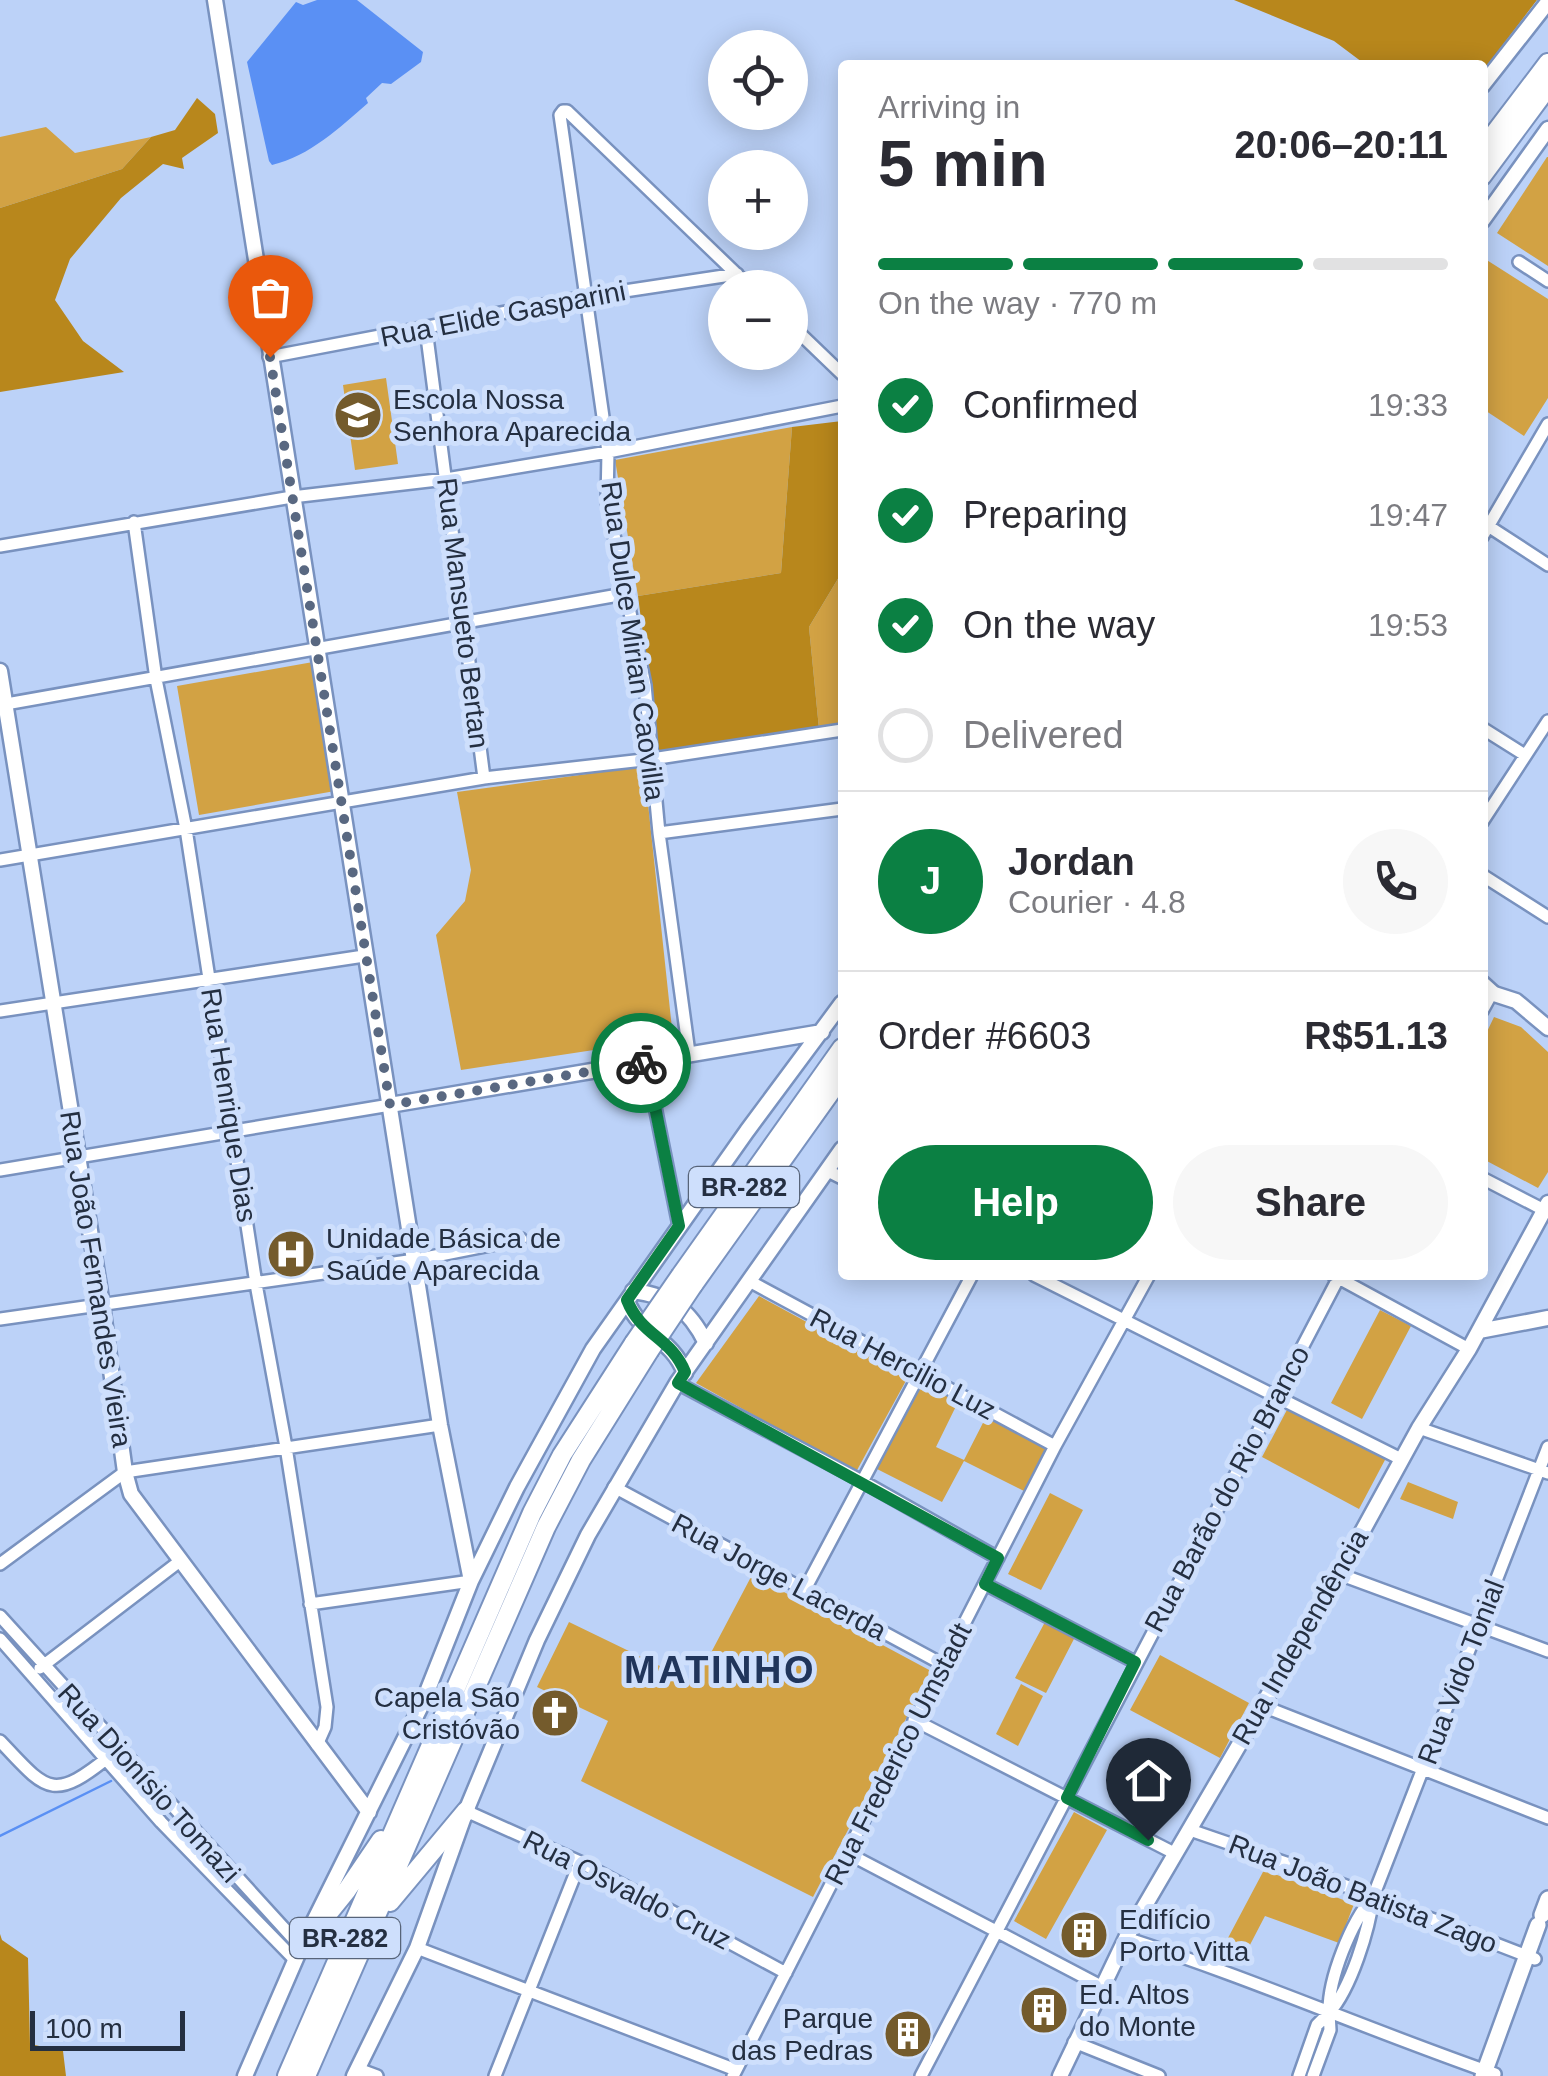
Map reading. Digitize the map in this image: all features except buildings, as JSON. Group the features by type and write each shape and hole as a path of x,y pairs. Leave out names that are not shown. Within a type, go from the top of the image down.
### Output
{"highway":[{"path":"1488,142 1548,63"},
{"path":"1488,168 1548,87"},
{"name":"BR-282","path":"287,2076 532,1513 562,1455 641,1347 838,1054"},
{"name":"BR-282","path":"687,1280 838,1081"},
{"name":"BR-282","path":"306,2076 546,1527 641,1347"},
{"path":"298,1953 407,1802"},
{"path":"377,1918 466,1810"}],"main road":[{"path":"1489,2074 1545,1923 1548,1899"}],"street":[{"path":"215,0 440,1425 472,1580"},
{"path":"1488,78 1548,2"},
{"name":"Rua Dulce Mirian Caovilla","path":"689,1054 638,643 624,594 608,501 608,452 560,115 568,110 733,270"},
{"path":"1488,213 1547,133"},
{"path":"1519,262 1548,281"},
{"name":"Rua Elide Gasparini","path":"270,357 585,297 708,278"},
{"name":"Rua Mansueto Bertan","path":"426,329 484,778"},
{"path":"808,341 838,370"},
{"path":"0,546 292,497 446,479 838,407"},
{"path":"1488,524 1547,427"},
{"name":"Rua Henrique Dias","path":"134,522 156,679 186,830 327,1707 325,1727 317,1745"},
{"path":"1488,531 1548,565"},
{"path":"3,705 624,594"},
{"name":"Rua João Fernandes Vieira","path":"0,671 102,1305 125,1472 132,1494 369,1812"},
{"path":"1488,813 1548,721"},
{"path":"0,860 484,778 652,759 838,731"},
{"path":"1488,732 1526,755"},
{"path":"660,833 838,810"},
{"path":"1488,879 1548,917"},
{"path":"0,1011 364,956"},
{"path":"1488,989 1516,1002 1548,1028"},
{"path":"245,2075 298,1953 423,1702 472,1580 517,1487 593,1349 838,1009"},
{"path":"0,1170 822,1032"},
{"path":"646,1062 679,1226"},
{"path":"377,2076 356,2072 417,1948 466,1810 538,1640 614,1487 724,1317 835,1174"},
{"path":"1488,1181 1546,1206"},
{"name":"Rua Independência","path":"1060,2076 1126,1938 1339,1574 1419,1428 1479,1332 1546,1206"},
{"path":"0,1319 415,1260 521,1239"},
{"path":"650,1267 660,1295"},
{"path":"804,1591 969,1280"},
{"path":"1044,1280 1401,1459"},
{"name":"Rua Frederico Umstadt","path":"735,2073 1055,1446 1147,1280"},
{"name":"Rua Barão do Rio Branco","path":"921,2076 1335,1280"},
{"path":"1344,1280 1469,1349"},
{"name":"Rua Hercilio Luz","path":"751,1282 1055,1446"},
{"path":"630,1296 660,1295 694,1318 724,1317"},
{"path":"630,1296 634,1320"},
{"path":"694,1318 703,1348"},
{"path":"1479,1332 1548,1318"},
{"path":"612,1322 634,1320 677,1352 681,1378"},
{"path":"677,1352 703,1348"},
{"path":"681,1378 998,1558"},
{"path":"0,1564 125,1472 440,1425"},
{"path":"1419,1428 1544,1472"},
{"name":"Rua Vido Tonial","path":"1308,2071 1330,2030 1329,2013 1341,2000 1352,1951 1371,1914 1374,1896 1479,1626 1544,1472 1548,1447"},
{"name":"Rua Jorge Lacerda","path":"614,1487 944,1665"},
{"path":"32,1675 180,1562"},
{"path":"1339,1574 1548,1650"},
{"path":"310,1604 472,1580"},
{"path":"985,1584 1135,1662"},
{"name":"Rua Dionísio Tomazi","path":"0,1616 298,1953"},
{"name":"Rua Dionísio Tomazi","path":"0,1640 242,1909 298,1953"},
{"path":"1260,1704 1548,1818"},
{"path":"78,1726 91,1717"},
{"path":"914,1720 1176,1854"},
{"path":"0,1742 44,1785 56,1787 72,1782 118,1749"},
{"name":"Rua Osvaldo Cruz","path":"466,1810 580,1862 786,1973"},
{"path":"160,1822 176,1812"},
{"name":"Rua João Batista Zago","path":"1190,1830 1531,1957"},
{"path":"196,1860 210,1850"},
{"path":"847,1853 1101,1986"},
{"path":"495,2076 580,1862"},
{"path":"242,1909 253,1898"},
{"path":"1126,1938 1226,1970 1489,2074"},
{"path":"417,1948 735,2073"},
{"path":"1074,2042 1159,2076"}],"shaded area":[{"path":"1234,0 1537,0 1488,64 1488,60 1359,60 1334,41"},
{"path":"197,98 215,114 218,133 182,158 184,169 163,164 121,198 70,259 55,300 83,341 124,372 0,392 0,208 122,169 151,137 175,130"},
{"path":"46,127 75,153 151,137 122,169 0,208 0,137"},
{"path":"1548,157 1548,266 1497,233"},
{"path":"1488,261 1548,299 1548,398 1524,436 1488,412"},
{"path":"386,378 398,464 355,470 343,385"},
{"path":"838,421 838,579 809,627 819,729 658,752 638,596 781,573 792,427"},
{"path":"792,427 781,573 638,596 615,460"},
{"path":"838,579 838,726 819,729 809,627"},
{"path":"313,662 335,791 199,815 177,686"},
{"path":"644,766 673,1038 461,1070 436,935 465,901 471,870 457,792"},
{"path":"1494,1017 1521,1027 1548,1052 1548,1172 1538,1188 1488,1162 1488,1030"},
{"path":"759,1296 908,1377 856,1472 696,1383"},
{"path":"1380,1310 1411,1326 1362,1419 1331,1403"},
{"path":"922,1381 959,1400 936,1447 964,1460 987,1415 1049,1446 1026,1492 964,1461 942,1502 877,1469"},
{"path":"1289,1406 1386,1458 1359,1509 1262,1457"},
{"path":"1408,1482 1458,1502 1453,1519 1400,1499"},
{"path":"1050,1493 1083,1510 1041,1590 1008,1574"},
{"path":"752,1575 931,1671 813,1897 581,1781 608,1721 537,1687 569,1622 695,1683"},
{"path":"1045,1622 1075,1637 1046,1693 1015,1678"},
{"path":"1160,1655 1249,1703 1220,1758 1130,1710"},
{"path":"1021,1684 1043,1696 1018,1746 996,1734"},
{"path":"1074,1812 1107,1830 1046,1939 1014,1921"},
{"path":"1264,1870 1354,1904 1339,1943 1265,1916 1240,1964 1220,1953"},
{"path":"0,1934 2,1940 28,1958 30,2044 63,2051 66,2076 0,2076"}],"water":[{"path":"317,0 357,0 423,52 421,62 391,84 382,83 366,98 368,103 323,140 272,165 247,62 296,2 303,5"}],"waterway":[{"path":"0,1836 111,1781"}],"way so far":[{"path":"270,357 390,1105 641,1063"}],"place":[{"name":"Escola Nossa Senhora Aparecida","path":"358,415"},
{"name":"Unidade Básica de Saúde Aparecida","path":"291,1254"},
{"name":"Capela São Cristóvão","path":"555,1713"},
{"name":"Edifício Porto Vitta","path":"1084,1935"},
{"name":"Ed. Altos do Monte","path":"1044,2010"},
{"name":"Parque das Pedras","path":"908,2034"}],"district":[{"name":"MATINHO","path":"720,1670"}],"route":[{"path":"641,1063 646,1062 679,1226 627,1300 634,1320 677,1352 685,1372 678,1383 998,1558 985,1584 1135,1662 1067,1798 1148,1840"}]}
